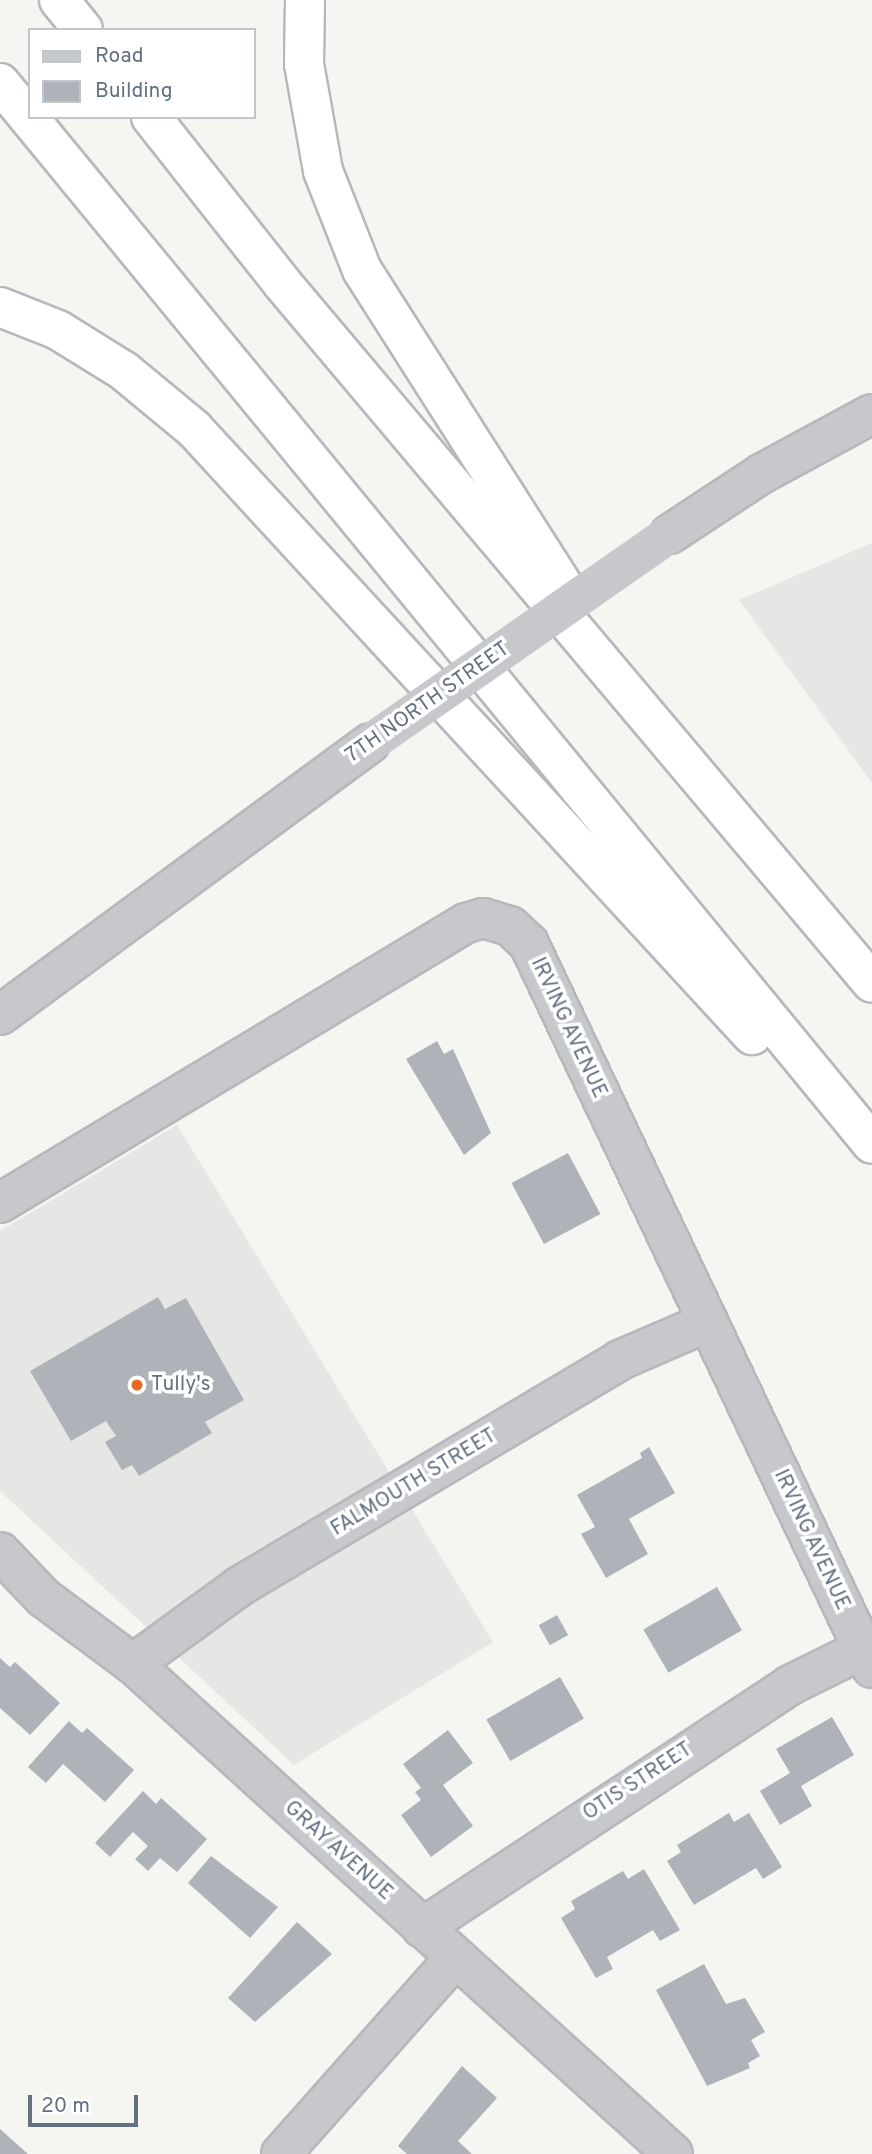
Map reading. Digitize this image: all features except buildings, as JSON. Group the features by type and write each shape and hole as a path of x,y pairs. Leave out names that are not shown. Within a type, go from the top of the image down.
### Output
{"highway":[{"path":"59,0 81,28"},
{"path":"305,0 304,64 323,171 362,270 670,748"},
{"path":"0,83 28,117"},
{"path":"30,119 872,1144"},
{"path":"153,119 282,283 670,748 872,983"},
{"path":"0,307 58,330 124,371 194,429 872,1166"}],"street":[{"name":"7TH NORTH STREET","path":"0,1015 370,743 670,534 761,474 872,414"},
{"name":"IRVING AVENUE","path":"0,1203 348,990 483,918 510,926 529,944 867,1658"},
{"name":"FALMOUTH STREET","path":"133,1664 240,1586 584,1381 708,1322"},
{"name":"GRAY AVENUE","path":"0,1552 44,1598 133,1664 673,2154"},
{"name":"OTIS STREET","path":"422,1928 790,1685 867,1658"},
{"path":"281,2154 455,1958"}],"shaded area":[{"path":"872,543 872,783 739,600"},
{"path":"177,1125 493,1642 294,1765 0,1491 0,1231"}],"place":[{"name":"Tully's","path":"137,1385"}]}
